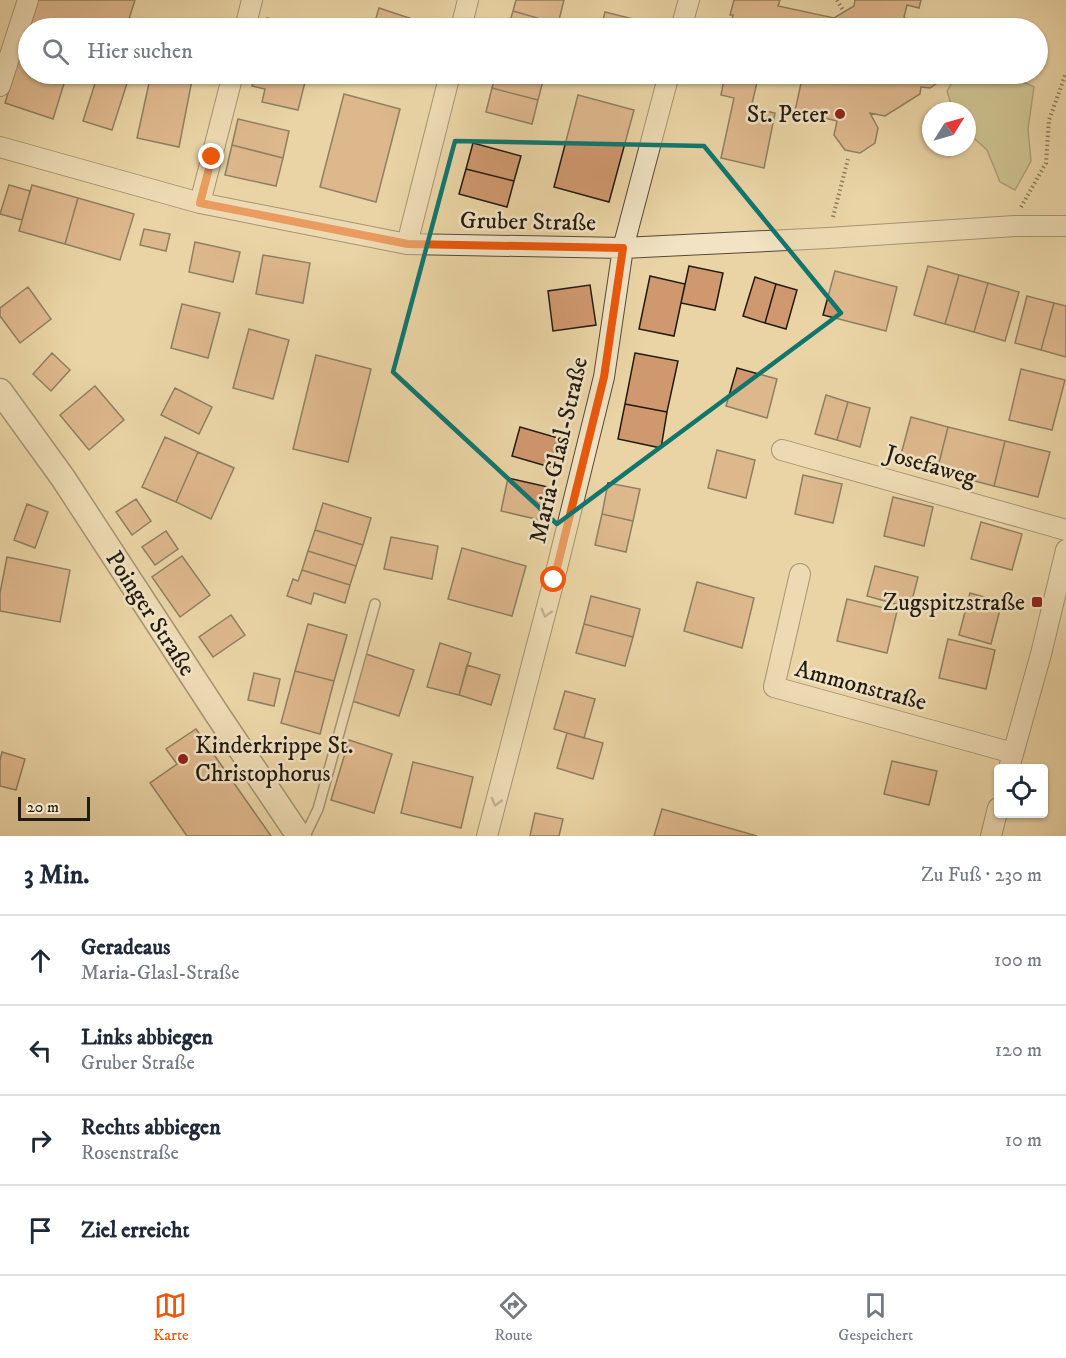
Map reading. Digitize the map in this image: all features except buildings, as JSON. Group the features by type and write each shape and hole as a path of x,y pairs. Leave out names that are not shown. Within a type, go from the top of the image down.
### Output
{"street":[{"path":"22,18 28,0"},
{"path":"248,18 252,0"},
{"path":"464,18 468,0"},
{"path":"684,18 688,0"},
{"path":"0,86 18,31"},
{"path":"200,203 230,84"},
{"path":"408,244 448,84"},
{"name":"Maria-Glasl-Straße","path":"487,836 604,377 623,248 666,84"},
{"name":"Gruber Straße","path":"0,147 200,203 408,244 623,248 1015,226 1066,226"},
{"name":"Poinger Straße","path":"0,391 63,478 299,836"},
{"name":"Josefaweg","path":"782,450 1066,530"},
{"path":"1011,761 1041,654 1066,550"},
{"name":"Ammonstraße","path":"800,574 774,687 1011,761"},
{"path":"991,836 996,818"}],"lane":[{"path":"305,836 318,809 375,604"}],"path":[{"path":"837,0 844,12"},
{"path":"1015,226 1022,203 1046,163 1049,120 1066,73"},
{"path":"828,238 848,159"}],"highlighted area":[{"path":"455,141 704,146 841,313 557,524 393,372"}],"green space":[{"path":"951,84 1028,84 1034,87 1028,129 1031,161 1015,190 1000,182 987,150 976,140 976,102 950,102 947,91"}],"place":[{"name":"St. Peter","path":"840,114"},
{"name":"Zugspitzstraße","path":"1037,602"},
{"name":"Kinderkrippe St. Christophorus","path":"183,759"}],"route":[{"path":"212,157 200,203 408,244 623,248 604,377 554,580"}]}
